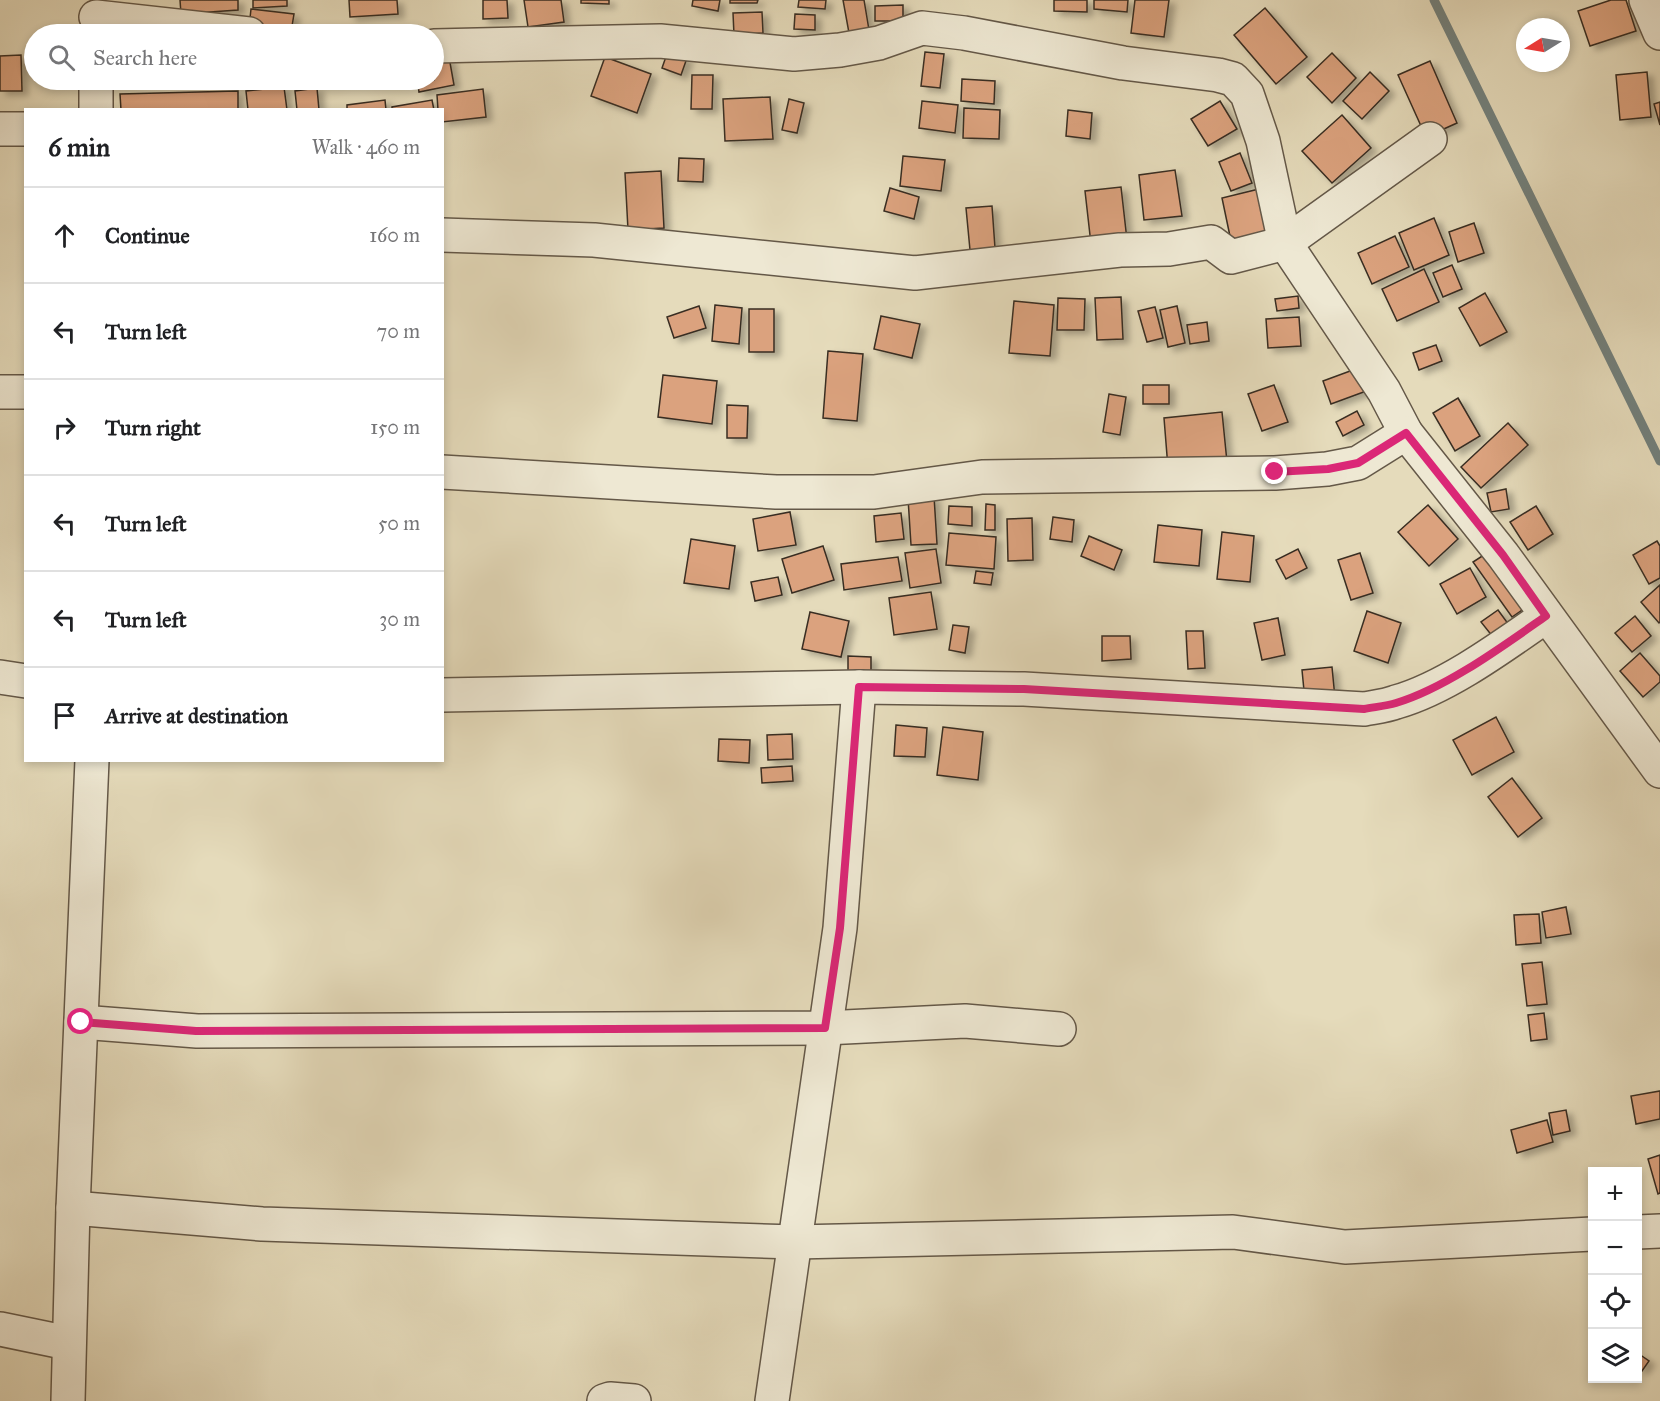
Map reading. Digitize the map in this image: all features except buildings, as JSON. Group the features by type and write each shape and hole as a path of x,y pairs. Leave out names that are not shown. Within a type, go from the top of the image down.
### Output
{"street":[{"path":"1647,0 1660,33"},
{"path":"96,17 159,24"},
{"path":"444,46 660,41 794,54 840,50 879,43 921,28 964,33 1123,63 1233,79 1247,94 1263,141 1285,243 1384,391 1406,433 1503,555 1660,771"},
{"path":"96,90 96,108"},
{"path":"0,129 24,129"},
{"path":"444,235 594,240 915,273 1120,250 1169,249 1211,242 1231,257 1285,243 1430,139"},
{"path":"0,392 24,392"},
{"path":"444,472 776,492 874,492 982,477 1328,469 1358,463 1406,433"},
{"path":"444,695 859,687 1024,689 1364,709 1396,702 1432,687 1490,655 1546,616"},
{"path":"0,677 24,681"},
{"path":"772,1401 840,928 859,687"},
{"path":"68,1401 73,1208 92,762"},
{"path":"81,1022 196,1031 825,1028 966,1021 1059,1029"},
{"path":"73,1208 262,1224 795,1242 1233,1232 1345,1247 1588,1234"},
{"path":"1642,1232 1660,1231"},
{"path":"0,1329 68,1343"},
{"path":"604,1401 610,1399 634,1401"}],"waterway":[{"path":"1434,0 1660,461"}],"route":[{"path":"81,1022 196,1031 825,1028 840,928 859,687 1024,689 1364,709 1396,702 1432,687 1490,655 1546,616 1503,555 1406,433 1358,463 1328,469 1275,472"}]}
